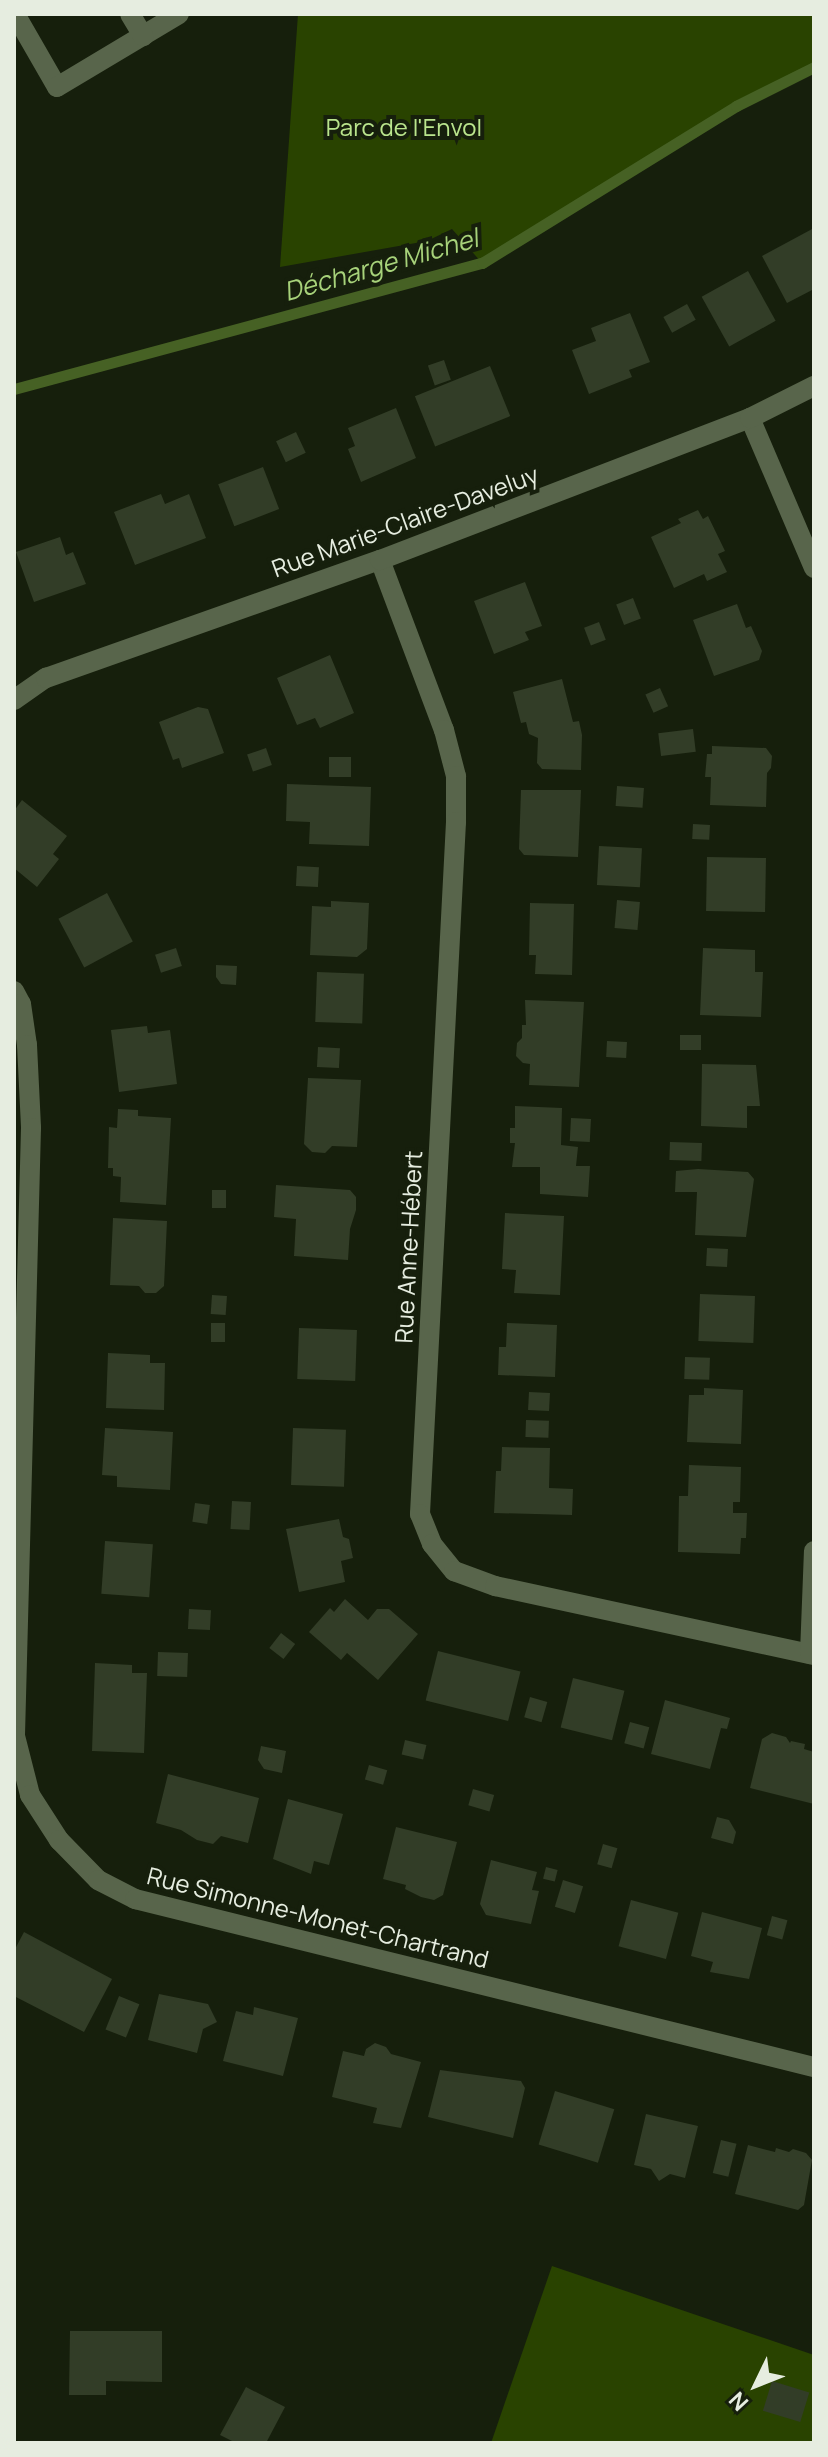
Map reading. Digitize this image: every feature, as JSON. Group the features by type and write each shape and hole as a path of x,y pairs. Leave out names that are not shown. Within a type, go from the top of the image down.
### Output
{"street":[{"path":"15,14 57,87 179,14"},
{"path":"130,14 143,36"},
{"name":"Rue Marie-Claire-Daveluy","path":"14,700 46,678 380,560 750,418 814,386"},
{"path":"750,418 814,568"},
{"name":"Rue Anne-Hébert","path":"380,560 444,730 456,776 420,1514 432,1544 454,1571 495,1586 812,1655"},
{"name":"Rue Simonne-Monet-Chartrand","path":"14,991 21,1004 27,1045 31,1128 15,1736 30,1795 59,1840 98,1880 135,1899 814,2067"},
{"path":"812,1655 814,1551"}],"green space":[{"name":"Parc de l'Envol","path":"298,14 814,14 814,67 694,128 482,263 452,229 427,241 280,267"},
{"path":"552,2266 814,2355 814,2443 491,2443"}],"building":[{"path":"814,228 814,289 787,303 762,256"},
{"path":"748,271 776,321 729,347 702,297"},
{"path":"687,304 696,320 672,333 663,317"},
{"path":"630,313 650,362 629,370 632,377 589,394 572,350 596,341 591,328"},
{"path":"444,360 451,380 435,385 428,366"},
{"path":"490,366 510,416 435,446 415,396"},
{"path":"396,408 416,458 361,482 348,449 355,446 348,428"},
{"path":"296,432 306,453 286,462 276,441"},
{"path":"263,467 279,509 234,526 218,484"},
{"path":"161,494 165,504 189,494 206,538 135,565 114,512"},
{"path":"698,510 703,519 708,516 725,551 718,554 727,572 707,581 704,574 674,588 651,537 681,523 678,519"},
{"path":"60,537 66,555 73,552 86,584 34,602 16,552"},
{"path":"525,582 542,626 525,632 529,640 494,654 474,601"},
{"path":"633,598 641,619 624,625 616,604"},
{"path":"737,604 746,628 751,626 762,651 759,660 714,676 693,620"},
{"path":"599,622 606,640 591,645 584,628"},
{"path":"330,655 354,713 320,728 315,718 297,725 277,678"},
{"path":"562,679 573,722 579,721 582,735 581,770 542,769 537,763 538,738 529,734 526,722 521,723 513,692"},
{"path":"660,688 668,706 654,713 645,695"},
{"path":"198,707 208,709 224,753 182,768 179,758 173,760 159,722"},
{"path":"693,729 696,752 661,756 658,733"},
{"path":"712,746 766,748 772,756 771,768 767,773 766,807 710,805 711,777 705,777 707,754 712,754"},
{"path":"266,748 272,765 253,772 247,755"},
{"path":"329,757 351,757 351,777 329,777"},
{"path":"287,784 371,787 369,846 309,844 310,822 286,821"},
{"path":"617,786 644,788 643,808 616,806"},
{"path":"521,790 581,790 578,857 524,855 519,849"},
{"path":"22,800 67,836 53,854 59,859 37,887 14,868 14,811"},
{"path":"693,824 710,825 709,840 692,839"},
{"path":"599,846 642,848 640,887 597,885"},
{"path":"707,857 766,858 765,912 706,911"},
{"path":"297,866 319,867 318,887 296,886"},
{"path":"107,893 133,942 84,967 58,919"},
{"path":"617,900 640,902 637,930 615,928"},
{"path":"331,901 369,903 367,949 357,957 310,955 312,906 331,907"},
{"path":"530,903 574,904 572,975 535,974 536,955 529,955"},
{"path":"176,948 182,966 161,973 155,955"},
{"path":"703,948 755,950 755,972 763,972 761,1017 700,1015"},
{"path":"216,965 237,966 236,985 221,984 216,977"},
{"path":"317,972 364,974 362,1024 315,1022"},
{"path":"525,1000 584,1002 579,1087 529,1085 530,1064 523,1063 516,1056 517,1043 522,1038 522,1025 526,1025"},
{"path":"147,1026 148,1033 170,1030 177,1084 119,1092 111,1030"},
{"path":"680,1035 701,1035 701,1050 680,1050"},
{"path":"607,1041 627,1042 626,1058 606,1057"},
{"path":"318,1047 340,1048 339,1068 317,1067"},
{"path":"702,1064 756,1065 760,1106 747,1106 747,1128 701,1126"},
{"path":"308,1078 361,1080 357,1147 332,1146 325,1153 312,1152 304,1144"},
{"path":"515,1106 562,1108 561,1145 578,1147 576,1166 590,1166 588,1197 540,1194 540,1167 512,1167 515,1143 510,1143 510,1128 515,1128"},
{"path":"118,1109 138,1110 138,1116 171,1118 166,1205 120,1202 121,1177 113,1176 113,1168 108,1168 109,1127 117,1128"},
{"path":"571,1118 591,1119 590,1142 570,1141"},
{"path":"670,1142 702,1143 701,1161 669,1160"},
{"path":"676,1171 748,1172 754,1179 746,1237 695,1235 697,1192 675,1192"},
{"path":"276,1185 350,1190 356,1197 356,1210 350,1229 348,1260 294,1256 296,1219 274,1217"},
{"path":"212,1190 226,1190 226,1208 212,1208"},
{"path":"505,1213 564,1216 560,1295 514,1293 516,1270 502,1269"},
{"path":"113,1218 167,1221 164,1286 156,1293 145,1293 139,1286 110,1285"},
{"path":"707,1248 728,1249 727,1267 706,1266"},
{"path":"700,1294 755,1296 753,1343 698,1341"},
{"path":"212,1295 227,1296 226,1315 211,1314"},
{"path":"211,1323 225,1323 225,1342 211,1342"},
{"path":"507,1323 557,1325 555,1377 498,1375 499,1347 506,1347"},
{"path":"299,1328 357,1330 355,1381 297,1379"},
{"path":"108,1353 150,1355 150,1363 165,1363 164,1410 106,1408"},
{"path":"685,1357 710,1358 709,1380 684,1379"},
{"path":"704,1388 743,1390 741,1444 687,1442 689,1395 704,1395"},
{"path":"529,1392 550,1393 549,1411 528,1410"},
{"path":"526,1420 549,1421 548,1438 525,1437"},
{"path":"105,1428 173,1432 170,1490 117,1487 117,1476 102,1475"},
{"path":"293,1428 346,1430 344,1487 291,1485"},
{"path":"502,1447 550,1448 549,1488 573,1489 572,1515 494,1513 496,1471 501,1471"},
{"path":"689,1465 741,1467 740,1502 733,1502 733,1513 747,1513 746,1538 741,1538 740,1554 678,1552 679,1496 688,1496"},
{"path":"232,1501 251,1502 250,1530 231,1529"},
{"path":"195,1503 210,1505 207,1524 192,1522"},
{"path":"339,1519 343,1537 349,1539 353,1558 341,1561 345,1582 299,1592 286,1529"},
{"path":"105,1541 153,1544 149,1597 101,1594"},
{"path":"345,1599 368,1620 377,1609 389,1609 418,1634 378,1680 347,1653 341,1660 309,1632 330,1608 334,1612"},
{"path":"189,1609 211,1610 210,1630 188,1629"},
{"path":"281,1633 295,1644 283,1659 269,1648"},
{"path":"438,1651 520,1672 508,1721 426,1700"},
{"path":"158,1652 188,1653 187,1677 157,1676"},
{"path":"95,1663 132,1665 132,1673 147,1673 144,1753 92,1751"},
{"path":"573,1678 624,1691 612,1740 561,1727"},
{"path":"530,1697 547,1702 542,1722 524,1717"},
{"path":"665,1700 730,1718 727,1729 721,1728 710,1769 651,1754"},
{"path":"630,1722 649,1727 644,1748 624,1743"},
{"path":"772,1733 786,1737 790,1743 805,1744 804,1749 814,1752 814,1804 750,1788 762,1739"},
{"path":"405,1740 426,1745 423,1760 402,1755"},
{"path":"261,1746 286,1751 282,1773 264,1769 258,1760"},
{"path":"369,1765 387,1770 383,1785 365,1779"},
{"path":"168,1774 259,1798 248,1843 221,1836 213,1844 156,1823"},
{"path":"473,1789 494,1795 489,1811 468,1805"},
{"path":"288,1799 343,1814 329,1865 314,1861 311,1874 273,1859"},
{"path":"717,1817 729,1820 736,1832 733,1844 711,1838"},
{"path":"396,1827 457,1842 443,1895 434,1900 421,1897 405,1889 406,1885 383,1879"},
{"path":"603,1844 617,1848 612,1868 597,1864"},
{"path":"491,1860 537,1872 532,1890 539,1891 531,1924 486,1915 480,1904"},
{"path":"546,1867 558,1870 555,1882 543,1879"},
{"path":"563,1880 583,1886 575,1913 555,1907"},
{"path":"631,1900 678,1913 666,1959 619,1946"},
{"path":"702,1912 762,1928 749,1979 710,1972 713,1962 691,1956"},
{"path":"772,1916 787,1920 782,1939 767,1935"},
{"path":"24,1932 112,1979 84,2032 14,1996 14,1951"},
{"path":"159,1994 208,2004 217,2022 203,2029 197,2053 148,2040"},
{"path":"119,1996 139,2004 126,2038 106,2029"},
{"path":"254,2007 298,2018 283,2076 223,2061 236,2011 253,2015"},
{"path":"375,2043 386,2047 391,2054 421,2062 401,2128 373,2123 377,2108 332,2097 343,2051 364,2056 366,2049"},
{"path":"440,2070 521,2081 525,2088 513,2138 428,2117"},
{"path":"555,2091 614,2109 598,2163 539,2145"},
{"path":"646,2114 698,2126 685,2178 670,2174 659,2181 651,2169 634,2165"},
{"path":"721,2140 737,2144 728,2177 713,2173"},
{"path":"748,2145 775,2152 776,2148 806,2153 812,2160 804,2205 798,2210 735,2194"},
{"path":"70,2331 162,2331 162,2382 106,2381 106,2395 69,2395"},
{"path":"772,2381 809,2392 800,2422 763,2411"},
{"path":"246,2387 285,2407 266,2443 236,2443 220,2435"}],"waterway":[{"name":"Décharge Michel","path":"14,389 482,263 736,106 814,67"}]}
